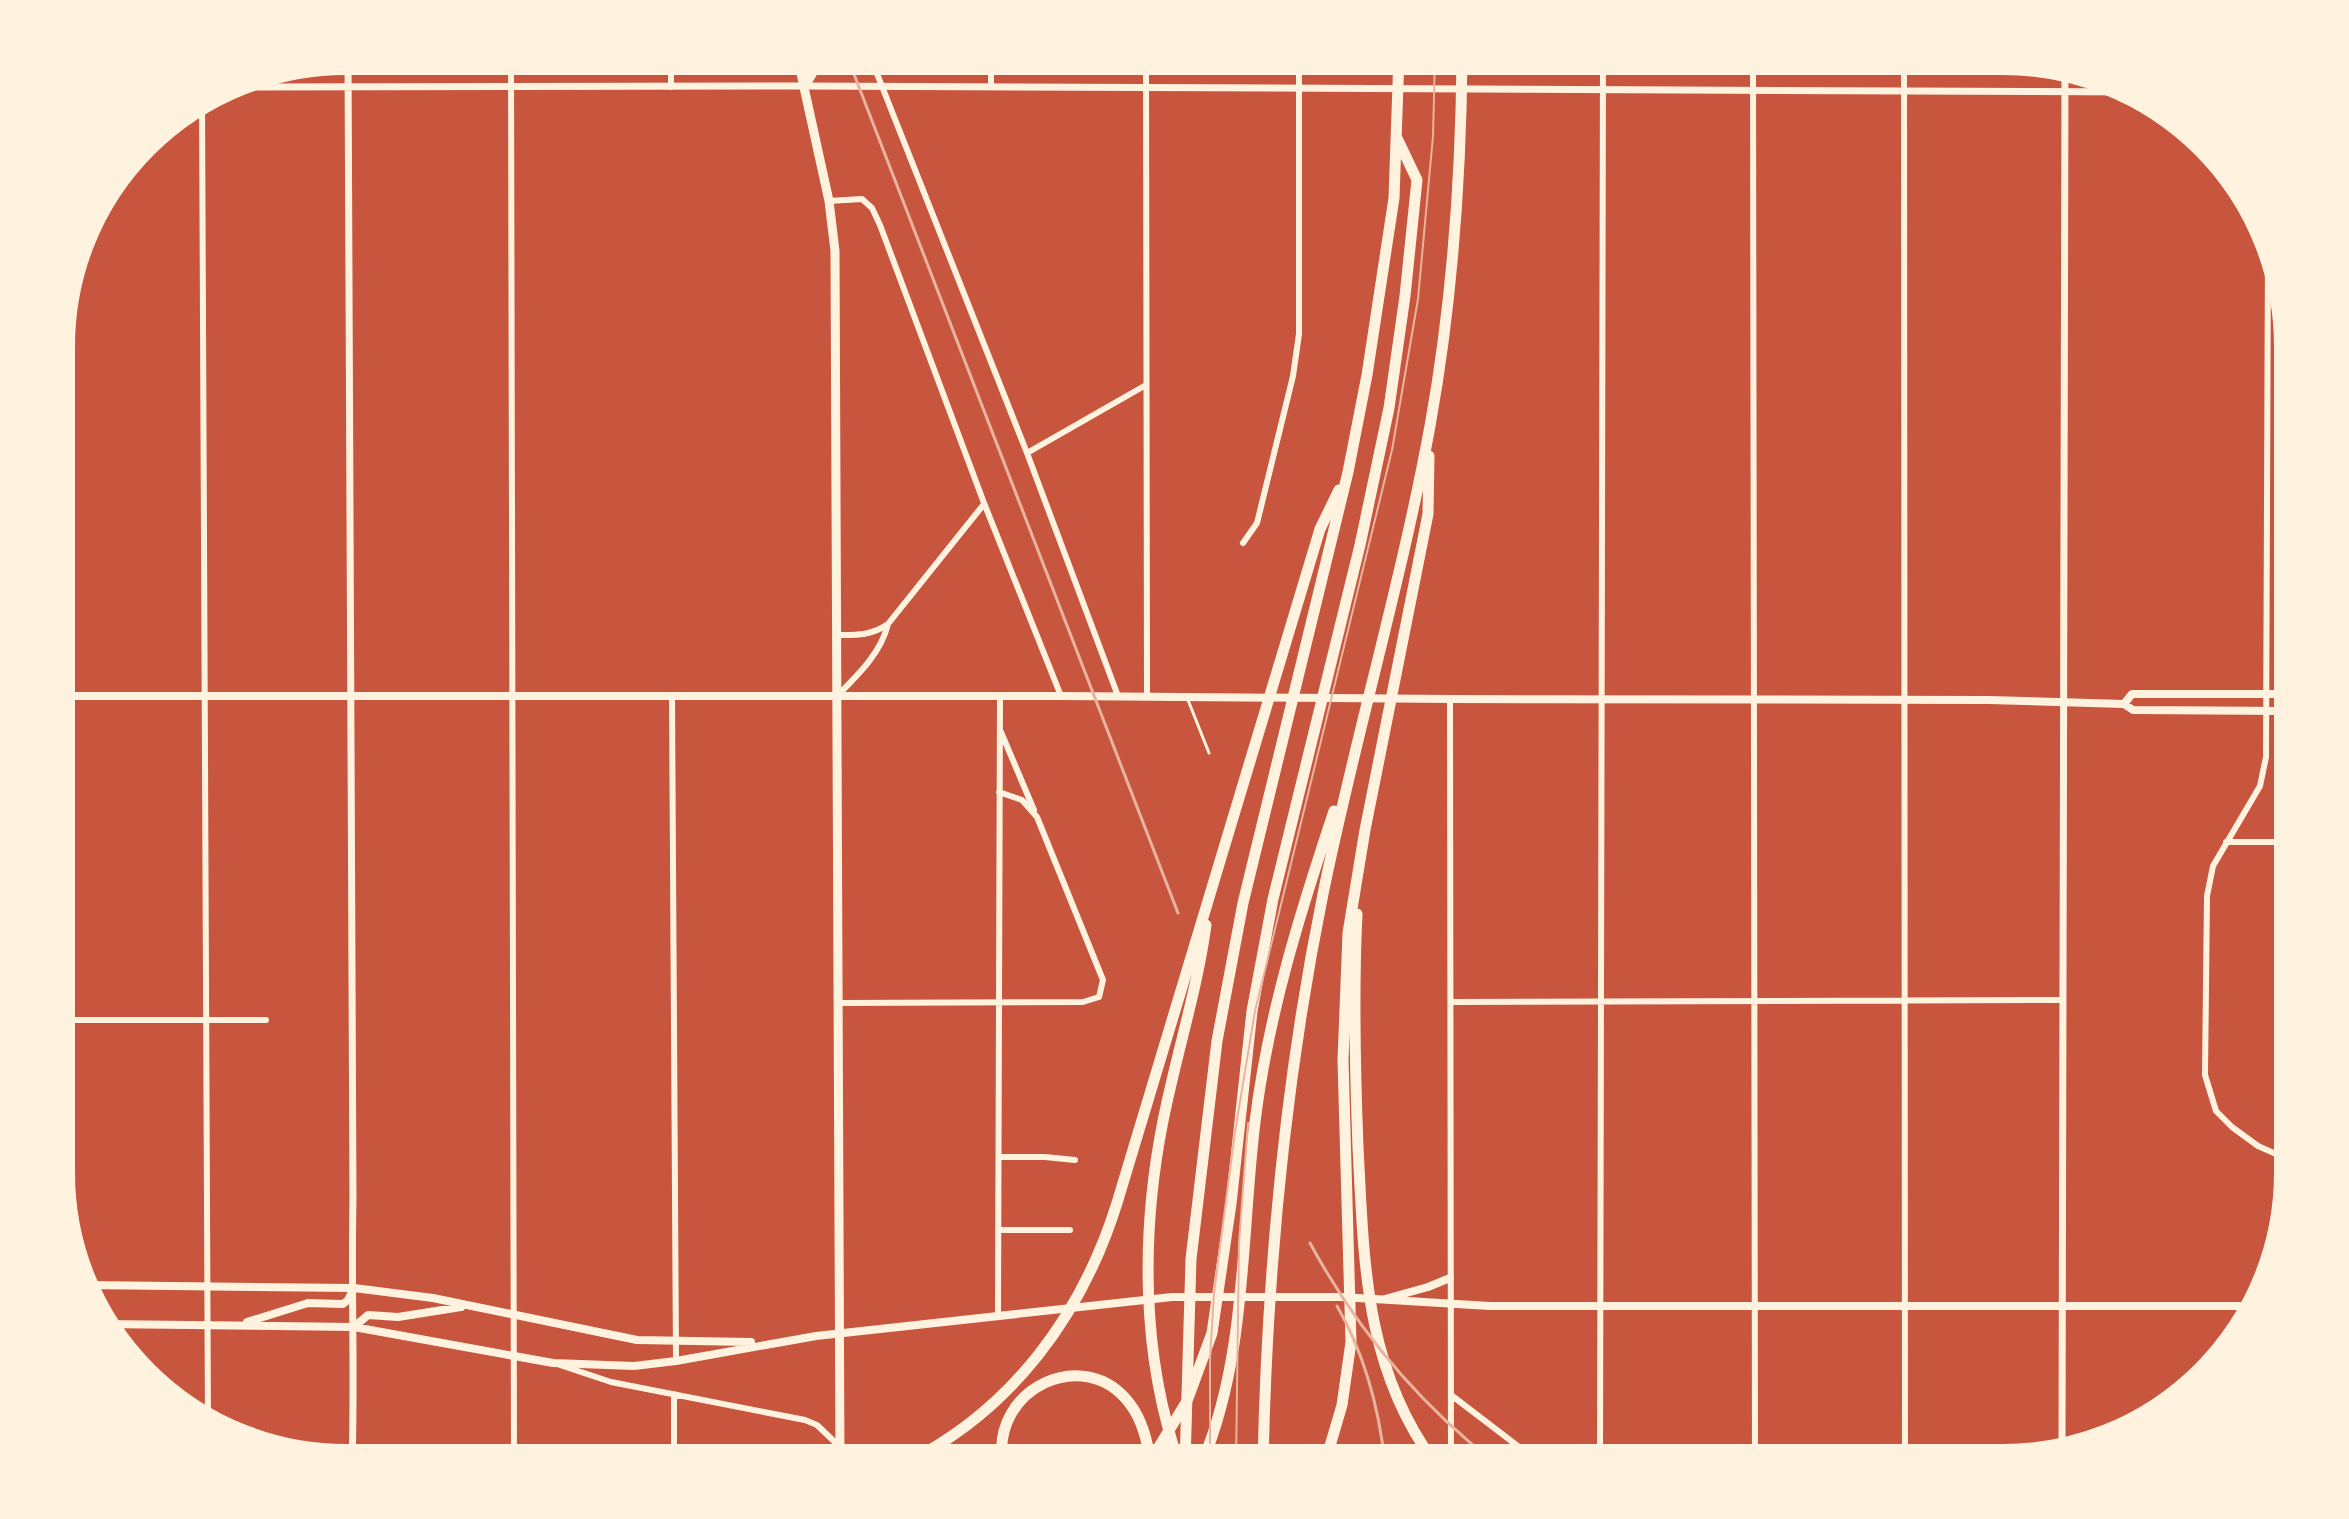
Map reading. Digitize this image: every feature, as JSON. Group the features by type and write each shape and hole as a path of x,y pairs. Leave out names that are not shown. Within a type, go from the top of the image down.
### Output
{"highway":[{"path":"1185,1448 1193,1238 1211,1082 1230,966 1279,750 1348,472 1367,375 1394,198 1398,70"},
{"path":"1263,1448 1273,1243 1305,989 1354,750 1407,536 1430,424 1449,286 1461,138 1462,70"},
{"path":"1159,1449 1187,1401 1206,1355 1215,1319 1252,1011 1283,852 1360,545 1389,408 1417,180 1396,136"},
{"path":"1329,1448 1348,1370 1351,1320 1344,1005 1348,933 1365,830 1428,514 1430,424"},
{"path":"930,1449 988,1409 1027,1370 1062,1325 1103,1246 1320,529 1348,472"},
{"path":"1207,1448 1223,1407 1234,1354 1255,1119 1271,1030 1292,936 1354,750"},
{"path":"1365,830 1356,930 1354,1027 1363,1241 1379,1351 1405,1416 1426,1448"},
{"path":"1175,1449 1157,1382 1150,1296 1152,1196 1166,1106 1202,959 1210,893"},
{"path":"1002,1449 1006,1422 1017,1403 1041,1384 1063,1377 1085,1377 1107,1384 1125,1398 1144,1432 1147,1449"}],"main road":[{"path":"800,70 829,201 835,251 840,1447"},
{"path":"805,86 814,70"},
{"path":"2124,704 2132,694 2278,693"},
{"path":"70,696 1000,695 1906,700 2124,704 2133,710 2278,711"},
{"path":"1380,1300 1450,1278"},
{"path":"94,1285 354,1288 515,1313 637,1340 772,1342"},
{"path":"236,1325 308,1303 343,1304 354,1288"},
{"path":"115,1324 354,1327 553,1363 634,1366 840,1333 1172,1297 1341,1297 1450,1306 2245,1306"},
{"path":"354,1327 368,1315 398,1317 444,1308 478,1307"}],"street":[{"path":"348,70 352,1449"},
{"path":"511,70 514,1449"},
{"path":"671,70 671,87"},
{"path":"876,70 1027,453 1118,696"},
{"path":"991,70 991,87"},
{"path":"1146,70 1147,696"},
{"path":"1243,543 1257,523 1293,376 1299,334 1299,70"},
{"path":"1600,1448 1603,70"},
{"path":"1753,70 1755,1448"},
{"path":"1904,70 1905,1448"},
{"path":"2062,1443 2065,77"},
{"path":"252,87 882,86 2109,92"},
{"path":"202,111 208,1412"},
{"path":"829,201 862,199 872,208 1061,696"},
{"path":"2268,271 2266,757 2260,786 2213,866 2207,896 2205,1075 2216,1111 2258,1146 2278,1155"},
{"path":"1027,453 1146,385"},
{"path":"836,635 877,632 888,624 984,503"},
{"path":"837,696 861,672 884,640 888,624"},
{"path":"998,1316 1000,695"},
{"path":"672,696 676,1361"},
{"path":"1450,699 1451,1448"},
{"path":"839,1003 1083,1002 1099,997 1103,980 999,729"},
{"path":"999,792 1022,800 1037,817"},
{"path":"2226,842 2278,842"},
{"path":"1451,1002 2063,1000"},
{"path":"70,1020 266,1020"},
{"path":"999,1157 1035,1156 1075,1160"},
{"path":"998,1230 1070,1230"},
{"path":"553,1363 611,1382 805,1420 818,1426 840,1447"},
{"path":"674,1394 674,1449"},
{"path":"1451,1395 1521,1448"}],"lane":[{"path":"1186,697 1209,753"}],"tram line":[{"path":"1210,1448 1214,1293 1235,1132 1255,1011 1392,450 1418,299 1433,136 1435,70"},
{"path":"1236,1448 1239,1243 1248,1123"}],"railway":[{"path":"852,70 1178,913"},
{"path":"1310,1243 1368,1334 1415,1389 1477,1448"},
{"path":"1337,1306 1369,1382 1383,1448"}]}
